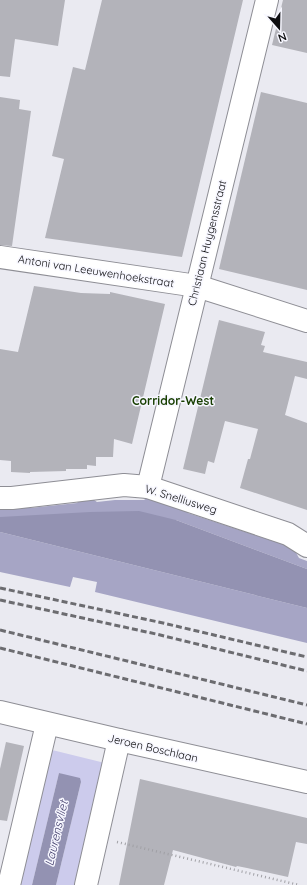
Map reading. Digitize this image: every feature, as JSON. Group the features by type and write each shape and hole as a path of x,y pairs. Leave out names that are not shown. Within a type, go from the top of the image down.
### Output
{"street":[{"name":"Christiaan Huygensstraat","path":"148,487 267,0"},
{"name":"Antoni van Leeuwenhoekstraat","path":"0,257 197,286 307,321"},
{"name":"W. Snelliusweg","path":"0,498 12,498 124,485 148,487 288,534 307,546"},
{"name":"Jeroen Boschlaan","path":"0,712 307,782"},
{"path":"6,877 48,724"},
{"path":"86,885 119,740"}],"path":[{"path":"97,837 299,885"}],"shaded area":[{"path":"149,496 182,505 188,513 273,541 280,538 290,542 299,558 307,561 307,569 176,520 0,517 0,510 3,510 11,504 24,503 30,508 77,503 82,497 90,497 97,502 115,500 144,500"},
{"path":"0,532 307,608 307,643 95,592 97,582 73,577 70,587 0,572"},
{"path":"48,749 109,764 80,885 56,885 81,782 59,773 32,885 16,885"}],"water":[{"path":"139,511 176,520 307,569 307,608 0,532 0,517"},
{"name":"Laurensvliet","path":"59,773 80,778 81,782 56,885 32,885"}],"building":[{"path":"0,0 65,0 58,46 15,39 10,77 0,76"},
{"path":"102,0 243,0 182,257 45,238 64,159 52,156 73,67 85,70"},
{"path":"283,0 307,0 307,53 272,45"},
{"path":"261,92 307,103 307,290 219,269"},
{"path":"0,97 20,100 19,109 31,111 12,246 0,245"},
{"path":"34,286 81,293 110,294 110,292 165,304 132,444 114,439 113,457 96,457 96,466 87,465 87,469 66,469 66,471 30,473 11,472 11,461 0,460 0,349 18,352"},
{"path":"219,320 265,332 261,345 265,346 263,352 307,362 307,379 295,376 285,415 307,423 307,510 240,488 258,429 225,421 214,463 208,461 205,474 183,469"},
{"path":"6,742 24,746 7,821 0,820 0,769"},
{"path":"140,779 307,818 307,844 296,842 288,877 236,867 173,850 164,885 119,885"}],"railway":[{"path":"0,588 163,623 307,657"},
{"path":"0,600 156,634 307,671"},
{"path":"0,630 307,705"},
{"path":"0,648 307,724"}],"district":[{"name":"Corridor-West","path":"173,400"}]}
